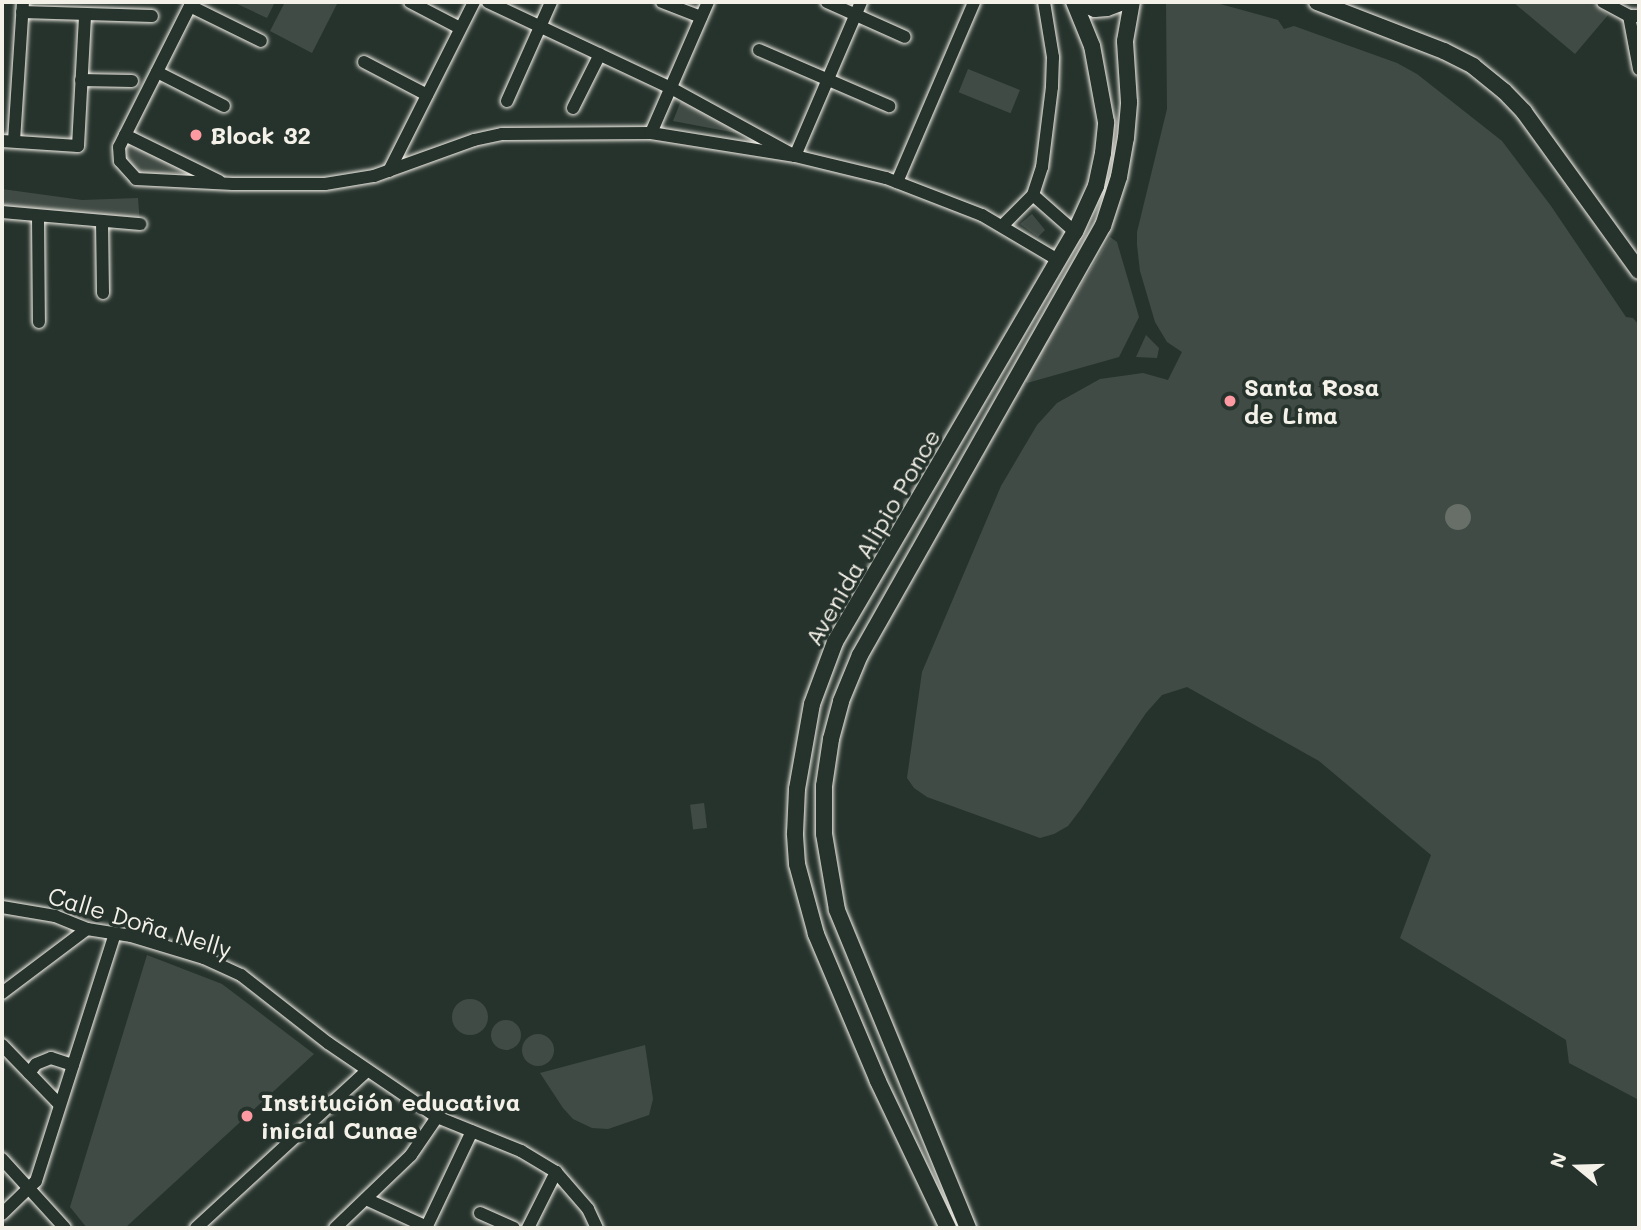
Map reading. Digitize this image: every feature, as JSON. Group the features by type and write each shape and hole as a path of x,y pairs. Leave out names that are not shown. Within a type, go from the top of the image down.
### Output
{"main road":[{"path":"1075,2 1095,9 1124,2"},
{"name":"Avenida Alipio Ponce","path":"948,1228 839,991 816,934 797,864 794,833 801,754 812,704 835,642 1075,232 1096,186 1106,122 1092,46 1075,2"},
{"name":"Avenida Alipio Ponce","path":"968,1228 846,934 828,875 824,834 824,786 838,713 859,655 1103,226 1119,177 1126,138 1129,102 1125,41 1132,2"},
{"path":"1317,2 1444,51 1474,66 1504,91 1524,113 1639,271"},
{"path":"835,642 859,655"}],"street":[{"path":"410,2 460,28"},
{"path":"389,171 474,2"},
{"path":"488,2 671,88 795,156"},
{"path":"507,101 551,2"},
{"path":"662,2 701,17"},
{"path":"651,133 708,2"},
{"path":"827,2 858,8 905,37"},
{"path":"897,182 974,2"},
{"path":"1003,225 1033,195 1042,167 1053,57 1044,2"},
{"path":"1603,2 1634,16 1639,69"},
{"path":"261,41 191,4 119,147 120,161 136,178 225,184 325,184 389,171 474,140 502,134 651,133 795,156 897,182 1003,225 1058,260"},
{"path":"85,15 78,146 8,141 22,7 85,15 152,16"},
{"path":"795,156 858,8"},
{"path":"759,50 889,106"},
{"path":"573,108 600,54"},
{"path":"364,62 427,95"},
{"path":"157,72 224,106"},
{"path":"81,80 132,81"},
{"path":"125,135 225,184"},
{"path":"1033,195 1075,232"},
{"path":"2,212 140,224"},
{"path":"38,216 39,322"},
{"path":"102,221 103,293"},
{"name":"Calle Doña Nelly","path":"2,907 55,916 87,929 204,958 241,975 367,1071 437,1117 522,1151 556,1172 589,1209 597,1228"},
{"path":"2,993 87,929"},
{"path":"2,1214 36,1181 115,934"},
{"path":"2,1045 60,1105"},
{"path":"29,1073 36,1064 51,1058 73,1065"},
{"path":"196,1228 367,1071"},
{"path":"335,1228 411,1156 437,1117"},
{"path":"366,1199 427,1228 472,1131"},
{"path":"2,1159 65,1228"},
{"path":"528,1228 556,1172"},
{"path":"480,1213 514,1228"}],"shaded area":[{"path":"233,2 275,2 267,18"},
{"path":"285,2 338,2 312,53 270,31"},
{"path":"1166,2 1213,2 1278,20 1284,29 1294,26 1397,63 1417,74 1502,141 1551,206 1626,317 1633,318 1639,325 1639,1100 1569,1063 1566,1040 1400,938 1431,855 1319,761 1187,687 1162,695 1146,713 1068,826 1054,834 1040,838 927,797 914,788 907,778 922,672 1001,486 1037,425 1057,403 1100,379 1143,373 1168,380 1182,352 1167,342 1155,322 1140,271 1137,245 1137,232 1167,109"},
{"path":"1513,2 1593,2 1608,15 1575,54"},
{"path":"968,69 1020,90 1011,113 959,92"},
{"path":"681,101 752,136 673,121"},
{"path":"129,139 188,172 150,175 140,173 125,158 124,145"},
{"path":"2,189 82,200 138,198 140,224 2,212"},
{"path":"1032,214 1045,230 1038,237 1020,224"},
{"path":"1110,237 1117,242 1139,317 1119,357 1027,383 1025,378"},
{"path":"1146,335 1159,348 1157,358 1136,357"},
{"path":"1458,504 1467,508 1471,517 1467,526 1458,530 1449,526 1445,517 1449,508"},
{"path":"704,803 707,828 693,830 690,805"},
{"path":"147,955 222,984 314,1054 125,1228 87,1228 70,1207"},
{"path":"470,999 483,1004 488,1017 483,1030 470,1035 457,1030 452,1017 457,1004"},
{"path":"506,1020 517,1024 521,1035 517,1046 506,1050 495,1046 491,1035 495,1024"},
{"path":"538,1034 549,1039 554,1050 549,1061 538,1066 527,1061 522,1050 527,1039"},
{"path":"645,1045 653,1099 649,1115 608,1129 592,1128 573,1119 540,1073"}],"place":[{"name":"Block 32","path":"196,135"},
{"name":"Santa Rosa de Lima","path":"1230,401"},
{"name":"Institución educativa inicial Cunae","path":"247,1116"}]}
